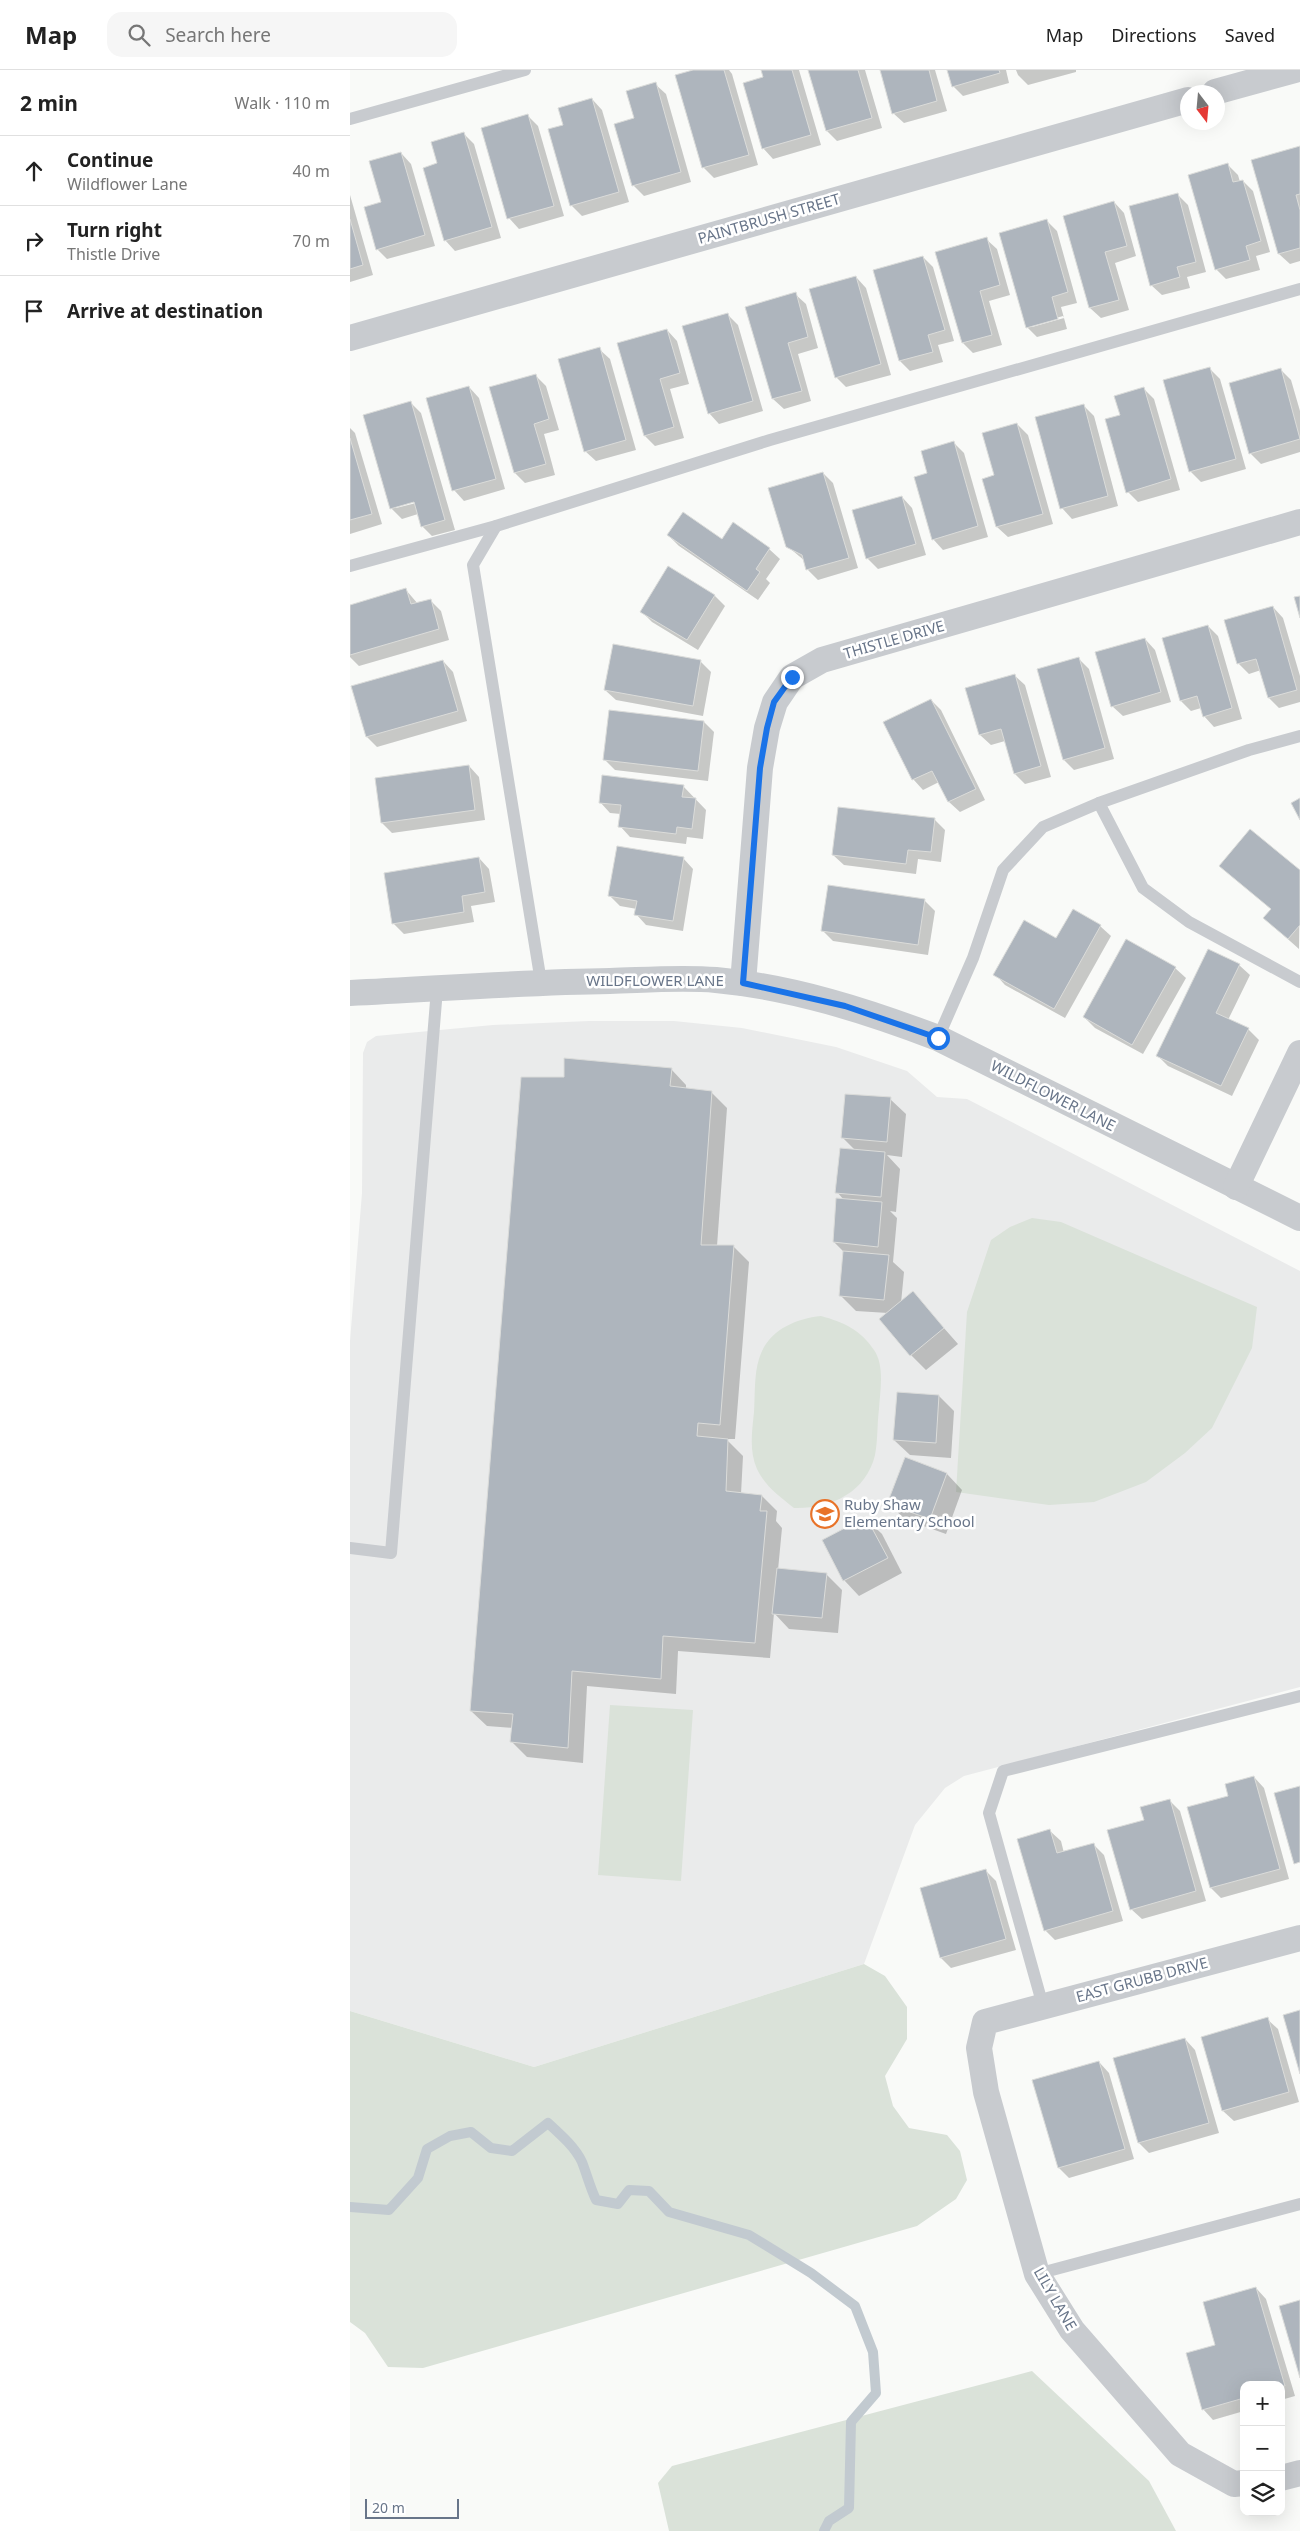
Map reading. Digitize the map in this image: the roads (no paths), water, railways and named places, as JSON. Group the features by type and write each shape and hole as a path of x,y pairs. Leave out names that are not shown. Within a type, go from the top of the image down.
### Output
{"street":[{"path":"1225,89 1295,70"},
{"name":"PAINTBRUSH STREET","path":"350,338 1180,102"},
{"name":"THISTLE DRIVE","path":"743,983 764,744 774,702 792,677 822,660 1300,522"},
{"name":"WILDFLOWER LANE","path":"350,993 541,982 676,979 743,983 845,1006 938,1038 1236,1188 1300,1218"},
{"path":"1236,1188 1300,1053"},
{"name":"EAST GRUBB DRIVE","path":"985,2022 1300,1938"},
{"name":"LILY LANE","path":"985,2022 979,2048 986,2092 1037,2274 1072,2330 1180,2454 1239,2483"},
{"path":"1285,2477 1300,2472"}],"lane":[{"path":"350,119 524,70"},
{"path":"350,566 496,526 770,440 1300,289"},
{"path":"496,526 473,565 541,982"},
{"path":"938,1038 973,958 1003,870 1043,827 1099,803 1248,750 1300,736"},
{"path":"1099,803 1144,888 1188,922 1300,982"},
{"path":"350,1548 391,1553 437,989"},
{"path":"1042,2006 988,1813 1003,1771 1300,1696"},
{"path":"1037,2274 1300,2204"}],"waterway":[{"path":"350,2207 389,2210 418,2178 427,2149 450,2136 471,2132 491,2148 512,2151 548,2123 567,2141 579,2156 596,2200 618,2204 629,2190 649,2191 669,2212 749,2235 811,2273 855,2306 873,2352 876,2393 851,2422 849,2508 829,2521 824,2531"}],"place":[{"name":"Ruby Shaw Elementary School","path":"825,1514"}]}
